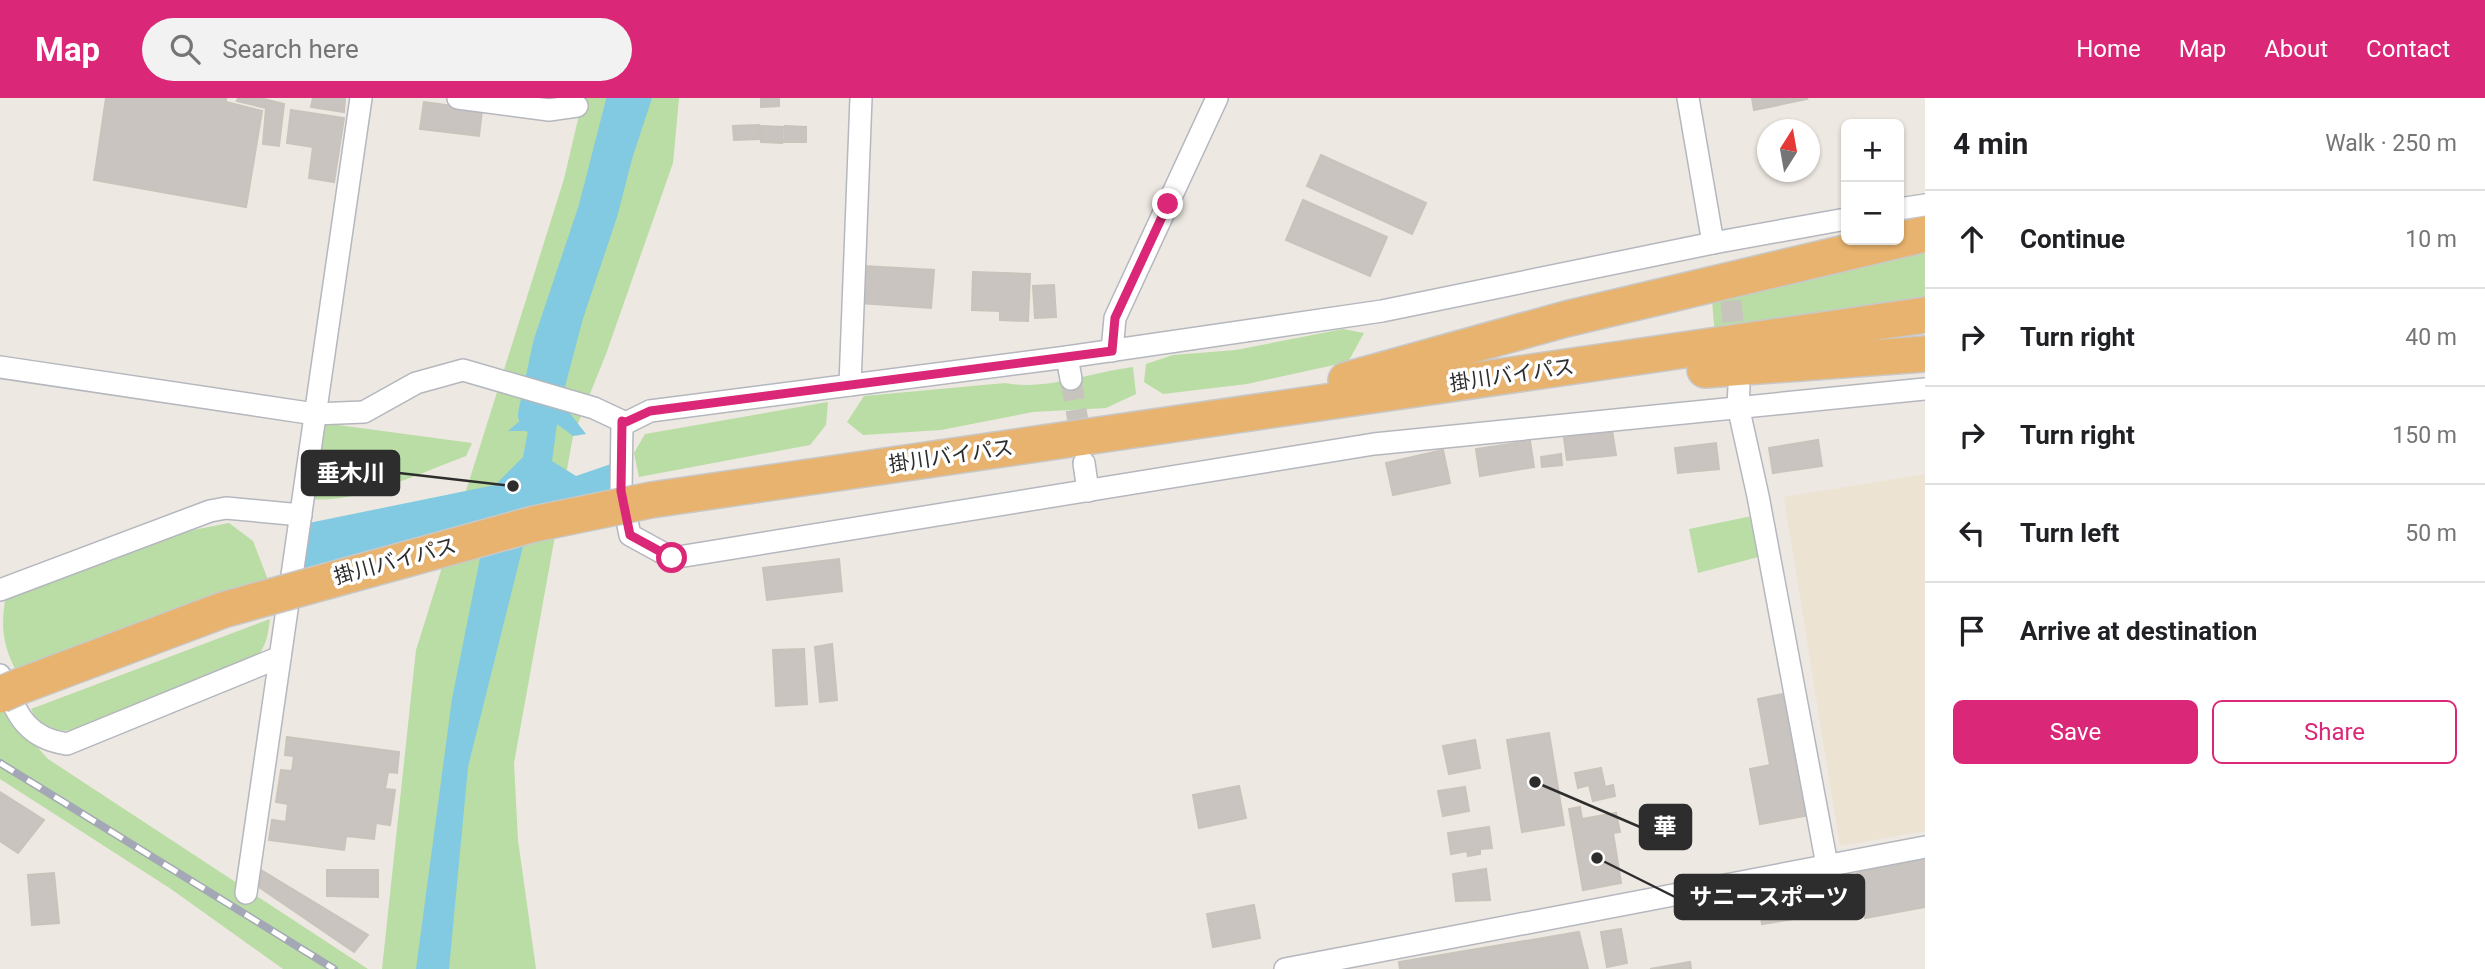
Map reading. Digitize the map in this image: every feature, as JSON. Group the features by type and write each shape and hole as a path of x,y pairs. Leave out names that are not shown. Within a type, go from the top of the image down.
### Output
{"highway":[{"path":"1207,419 1566,319 1925,234"},
{"name":"掛川バイパス","path":"6,685 266,597 534,524 651,500 1925,315"},
{"path":"1207,419 1342,417 1592,381 1782,362 1925,354"}],"street":[{"path":"246,893 361,98"},
{"path":"458,98 549,110 577,106"},
{"path":"850,385 861,98"},
{"path":"1112,351 1115,318 1217,98"},
{"path":"1688,98 1718,242 1727,264"},
{"path":"1904,208 1925,205"},
{"path":"0,367 315,414 364,412 416,383 463,370 594,408 626,422 650,411 1112,351 1382,311 1718,242 1841,220"},
{"path":"1068,357 1071,379"},
{"path":"622,421 621,491 630,535 672,558 1374,444 1739,396 1925,389"},
{"path":"1739,396 1827,865"},
{"path":"1084,463 1088,491"},
{"path":"0,590 210,511 226,508 301,515"},
{"path":"6,685 20,718 36,735 49,741 67,744 280,657"},
{"path":"1285,969 1925,847"}],"shaded area":[{"path":"1925,474 1925,831 1840,846 1784,497"}],"green space":[{"path":"583,98 679,98 673,163 606,354 573,436 514,763 518,840 536,969 382,969 416,650 564,179"},
{"path":"1925,245 1925,305 1715,337 1712,300"},
{"path":"1343,329 1364,333 1348,362 1247,384 1163,394 1144,382 1146,364 1173,355 1236,350"},
{"path":"1133,367 1136,394 1106,408 1033,412 941,430 863,435 847,422 864,396 1005,383 1037,385"},
{"path":"828,402 826,425 810,445 639,477 634,453 645,434"},
{"path":"323,423 472,443 466,456 390,485 349,497 311,499"},
{"path":"1752,516 1762,556 1698,573 1689,529"},
{"path":"229,523 253,541 268,580 17,673 4,636 6,596 183,532"},
{"path":"270,619 264,646 246,666 73,730 58,731 47,728 38,721 31,709"},
{"path":"0,711 5,711 48,759 368,969 283,969 171,889 0,779"}],"water":[{"path":"627,98 652,98 596,269 561,402 586,434 573,436 557,424 552,461 576,476 611,464 621,491 532,510 468,767 449,969 416,969 452,699 488,518 292,575 299,525 495,485 523,457 528,431 508,431 534,409 587,244"}],"building":[{"path":"106,98 226,98 226,102 262,111 246,207 94,180"},
{"path":"238,98 260,98 284,104 279,146 263,144 266,108 237,101"},
{"path":"313,98 345,98 344,112 311,107"},
{"path":"761,98 779,98 779,106 761,107"},
{"path":"1752,98 1806,98 1807,99 1754,110"},
{"path":"424,102 482,110 479,136 420,129"},
{"path":"291,110 344,118 334,182 309,178 313,147 287,143"},
{"path":"759,125 759,139 734,140 733,126"},
{"path":"761,126 783,127 782,143 761,142"},
{"path":"785,126 806,127 806,142 784,142"},
{"path":"1321,155 1426,203 1412,234 1307,186"},
{"path":"1303,200 1387,237 1370,276 1286,240"},
{"path":"863,266 934,270 931,308 860,303"},
{"path":"973,272 1030,274 1028,321 1000,320 1000,311 972,310"},
{"path":"1054,285 1056,317 1035,318 1033,286"},
{"path":"1612,430 1616,455 1567,460 1564,438"},
{"path":"1818,440 1822,466 1773,473 1769,448"},
{"path":"1530,441 1534,467 1480,476 1476,449"},
{"path":"1716,443 1719,469 1678,473 1675,448"},
{"path":"1443,450 1450,483 1393,495 1386,463"},
{"path":"1561,454 1562,465 1542,467 1541,457"},
{"path":"839,559 842,591 767,600 763,568"},
{"path":"832,644 837,700 820,702 815,647"},
{"path":"804,649 807,704 776,706 773,650"},
{"path":"1793,692 1816,814 1760,824 1750,769 1770,765 1758,699"},
{"path":"1549,733 1564,825 1522,832 1507,740"},
{"path":"287,737 399,752 397,773 388,772 385,789 395,790 390,825 376,823 374,839 346,836 344,850 269,840 272,820 286,822 288,804 276,802 281,770 292,771 294,756 285,755"},
{"path":"1475,740 1480,768 1449,774 1443,746"},
{"path":"1601,768 1605,787 1613,785 1615,796 1593,801 1589,785 1578,788 1575,773"},
{"path":"1239,786 1246,818 1199,828 1193,795"},
{"path":"1465,787 1469,811 1443,816 1438,791"},
{"path":"0,792 44,820 18,853 0,841"},
{"path":"1580,807 1582,819 1616,813 1620,832 1613,833 1621,883 1583,890 1569,809"},
{"path":"1489,827 1492,848 1480,849 1480,854 1468,856 1467,851 1451,854 1448,833"},
{"path":"1925,858 1925,907 1865,918 1857,869"},
{"path":"1486,869 1490,900 1456,901 1453,874"},
{"path":"261,870 368,935 354,952 259,887"},
{"path":"327,870 378,870 378,897 327,896"},
{"path":"54,873 59,923 32,925 28,875"},
{"path":"1843,875 1848,904 1827,908 1821,879"},
{"path":"1807,877 1813,916 1762,924 1756,885"},
{"path":"1254,905 1260,938 1213,947 1207,914"},
{"path":"1621,929 1627,963 1607,967 1601,932"},
{"path":"1579,932 1588,969 1400,969 1399,962"},
{"path":"1690,962 1691,969 1650,969"}],"waterway":[{"path":"538,415 553,345 598,211 627,98"}],"tunnel":[{"path":"1728,270 1736,353"},
{"path":"1071,379 1082,446"}],"railway":[{"path":"0,763 334,969"}],"place":[{"name":"垂木川","path":"513,486"},
{"name":"華","path":"1535,782"},
{"name":"サニースポーツ","path":"1597,858"}],"route":[{"path":"672,558 630,535 621,491 622,421 626,422 650,411 1112,351 1115,318 1168,204"}]}
